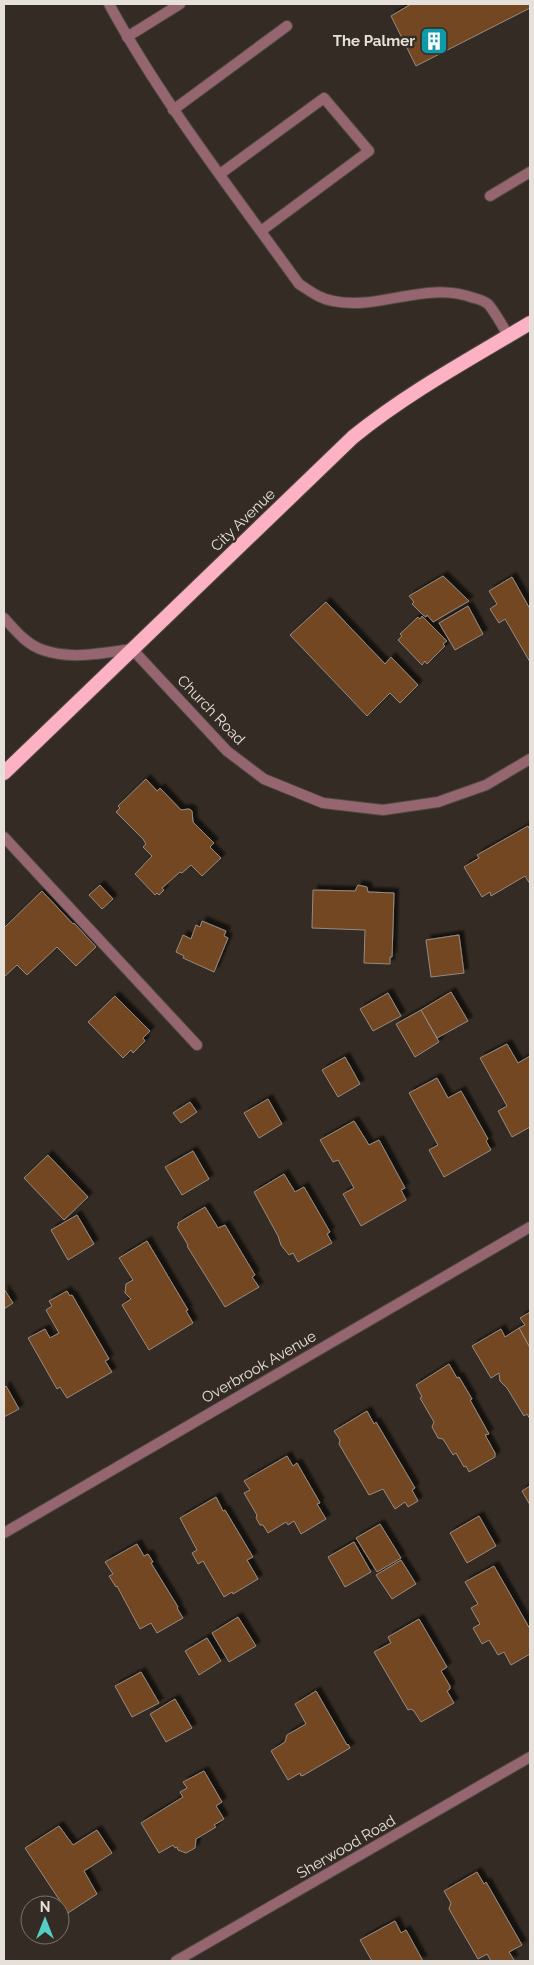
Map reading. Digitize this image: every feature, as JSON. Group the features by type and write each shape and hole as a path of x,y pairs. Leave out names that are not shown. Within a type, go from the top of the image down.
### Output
{"highway":[{"name":"City Avenue","path":"4,773 353,437 405,399 530,324"}],"street":[{"path":"109,4 127,37 174,110 299,284 314,295 332,301 350,303 369,302 434,291 453,292 486,303 509,336"},
{"path":"127,37 180,4"},
{"path":"174,110 287,26"},
{"path":"220,174 324,98 369,151 261,231"},
{"path":"490,196 530,172"},
{"path":"4,618 26,640 42,650 63,654 90,655 132,649"},
{"name":"Church Road","path":"132,649 227,751 264,778 323,803 383,810 438,802 486,784 530,759"},
{"path":"4,837 197,1045"},
{"name":"Overbrook Avenue","path":"4,1533 530,1227"},
{"name":"Sherwood Road","path":"176,1961 530,1757"}],"building":[{"name":"The Palmer","path":"411,4 530,4 530,8 416,66 391,16"},
{"path":"443,576 469,601 433,622 412,604 414,602 409,596"},
{"path":"512,577 530,609 530,662 505,619 499,623 490,609 497,604 489,591"},
{"path":"326,602 385,664 391,657 418,685 400,703 390,693 367,716 290,635"},
{"path":"468,606 483,634 455,650 439,623"},
{"path":"422,616 447,641 443,644 445,646 427,664 425,661 422,665 398,640 402,636 400,634 418,617 420,619"},
{"path":"146,779 157,791 160,788 181,810 189,809 192,811 193,822 214,843 210,847 221,858 202,876 191,865 162,888 164,890 159,895 157,893 155,895 135,874 152,856 143,847 146,844 116,812 120,808 118,806"},
{"path":"528,826 530,830 530,884 525,876 491,896 490,892 482,897 464,867 479,858 477,855"},
{"path":"100,885 113,899 102,909 89,895"},
{"path":"358,885 367,887 368,892 394,893 392,957 390,957 390,964 364,963 365,930 312,928 313,890 355,891"},
{"path":"42,891 96,947 76,966 57,947 27,975 17,965 4,977 4,928"},
{"path":"202,921 226,931 224,936 228,938 214,972 183,958 184,956 176,952 183,935 191,939 196,925 200,927"},
{"path":"459,935 464,973 431,977 426,940"},
{"path":"451,992 468,1021 437,1038 421,1010"},
{"path":"388,993 401,1016 373,1031 360,1009"},
{"path":"115,996 150,1031 143,1038 145,1041 133,1053 131,1050 123,1058 88,1022"},
{"path":"421,1010 439,1042 415,1057 396,1024"},
{"path":"507,1044 518,1063 530,1056 530,1127 512,1137 498,1111 507,1106 480,1058"},
{"path":"345,1057 360,1084 338,1097 322,1070"},
{"path":"437,1078 448,1098 461,1091 488,1139 486,1141 491,1150 444,1177 429,1150 438,1145 409,1093"},
{"path":"268,1099 282,1124 259,1138 244,1113"},
{"path":"190,1102 197,1112 181,1123 173,1113"},
{"path":"354,1121 369,1145 379,1140 405,1188 401,1190 406,1200 361,1226 343,1194 354,1188 338,1160 333,1162 320,1140"},
{"path":"193,1151 209,1179 182,1195 165,1167"},
{"path":"48,1155 88,1197 64,1220 24,1178"},
{"path":"284,1174 295,1192 304,1187 330,1232 327,1234 332,1243 298,1262 293,1253 289,1255 281,1245 254,1192"},
{"path":"205,1207 218,1228 225,1225 255,1275 252,1277 259,1287 225,1307 177,1227 178,1223"},
{"path":"77,1215 94,1244 68,1260 51,1230"},
{"path":"147,1241 188,1310 186,1311 193,1323 149,1350 122,1305 131,1299 125,1293 126,1284 133,1280 119,1258"},
{"path":"4,1289 13,1303 4,1309"},
{"path":"67,1291 70,1296 72,1295 109,1359 105,1361 112,1372 67,1398 60,1387 57,1389 28,1338 45,1329 50,1338 59,1333 46,1310 52,1306 49,1301"},
{"path":"530,1312 530,1348 519,1328 525,1325 520,1318"},
{"path":"519,1328 530,1348 530,1419 527,1414 524,1416 507,1388 500,1381 499,1373 491,1378 472,1346 501,1329 505,1337"},
{"path":"449,1364 472,1399 470,1400 489,1434 485,1435 495,1453 495,1457 469,1472 456,1453 453,1455 443,1439 438,1438 432,1427 434,1422 420,1398 422,1397 416,1385"},
{"path":"6,1386 19,1409 4,1417 4,1388"},
{"path":"367,1411 374,1424 376,1422 415,1488 412,1490 418,1501 408,1507 405,1502 395,1509 383,1489 369,1495 339,1444 340,1440 334,1431"},
{"path":"287,1456 293,1466 297,1463 320,1503 317,1504 326,1519 301,1534 294,1521 288,1525 286,1522 268,1533 263,1525 260,1525 256,1518 257,1515 244,1493 250,1490 244,1481"},
{"path":"530,1486 530,1505 522,1491"},
{"path":"216,1497 253,1557 247,1560 258,1579 233,1594 232,1592 224,1597 203,1561 198,1564 192,1553 197,1550 180,1518"},
{"path":"479,1516 496,1546 467,1563 450,1533"},
{"path":"380,1524 401,1558 377,1572 356,1538"},
{"path":"354,1542 371,1572 345,1587 328,1557"},
{"path":"137,1544 144,1556 148,1554 153,1562 151,1563 183,1618 157,1633 151,1623 140,1629 117,1586 109,1576 113,1574 105,1562"},
{"path":"401,1560 416,1584 392,1599 376,1575"},
{"path":"494,1566 530,1629 530,1654 511,1665 504,1652 498,1655 489,1640 482,1644 473,1628 480,1624 471,1608 478,1604 465,1582"},
{"path":"238,1617 256,1646 229,1662 212,1633"},
{"path":"419,1619 447,1667 441,1671 450,1686 450,1689 447,1691 454,1703 421,1722 414,1711 408,1710 374,1652 391,1643 388,1637"},
{"path":"207,1638 221,1661 199,1675 185,1651"},
{"path":"141,1672 159,1703 132,1717 115,1686"},
{"path":"316,1691 350,1748 304,1775 301,1776 300,1773 288,1780 271,1751 285,1742 287,1735 306,1724 295,1704"},
{"path":"175,1699 192,1728 166,1742 150,1714"},
{"path":"204,1771 222,1802 216,1806 224,1819 214,1825 216,1827 196,1839 195,1848 186,1853 178,1850 173,1845 159,1853 141,1823 183,1797 180,1792 187,1788 183,1782"},
{"path":"59,1826 73,1845 97,1830 112,1853 84,1871 97,1894 70,1912 70,1895 56,1895 25,1848"},
{"path":"477,1872 484,1884 486,1882 522,1945 509,1952 514,1960 512,1961 491,1961 487,1954 478,1959 449,1909 451,1903 444,1891"},
{"path":"395,1921 401,1933 406,1930 423,1961 372,1961 360,1940"}],"place":[{"name":"The Palmer","path":"434,41"}]}
